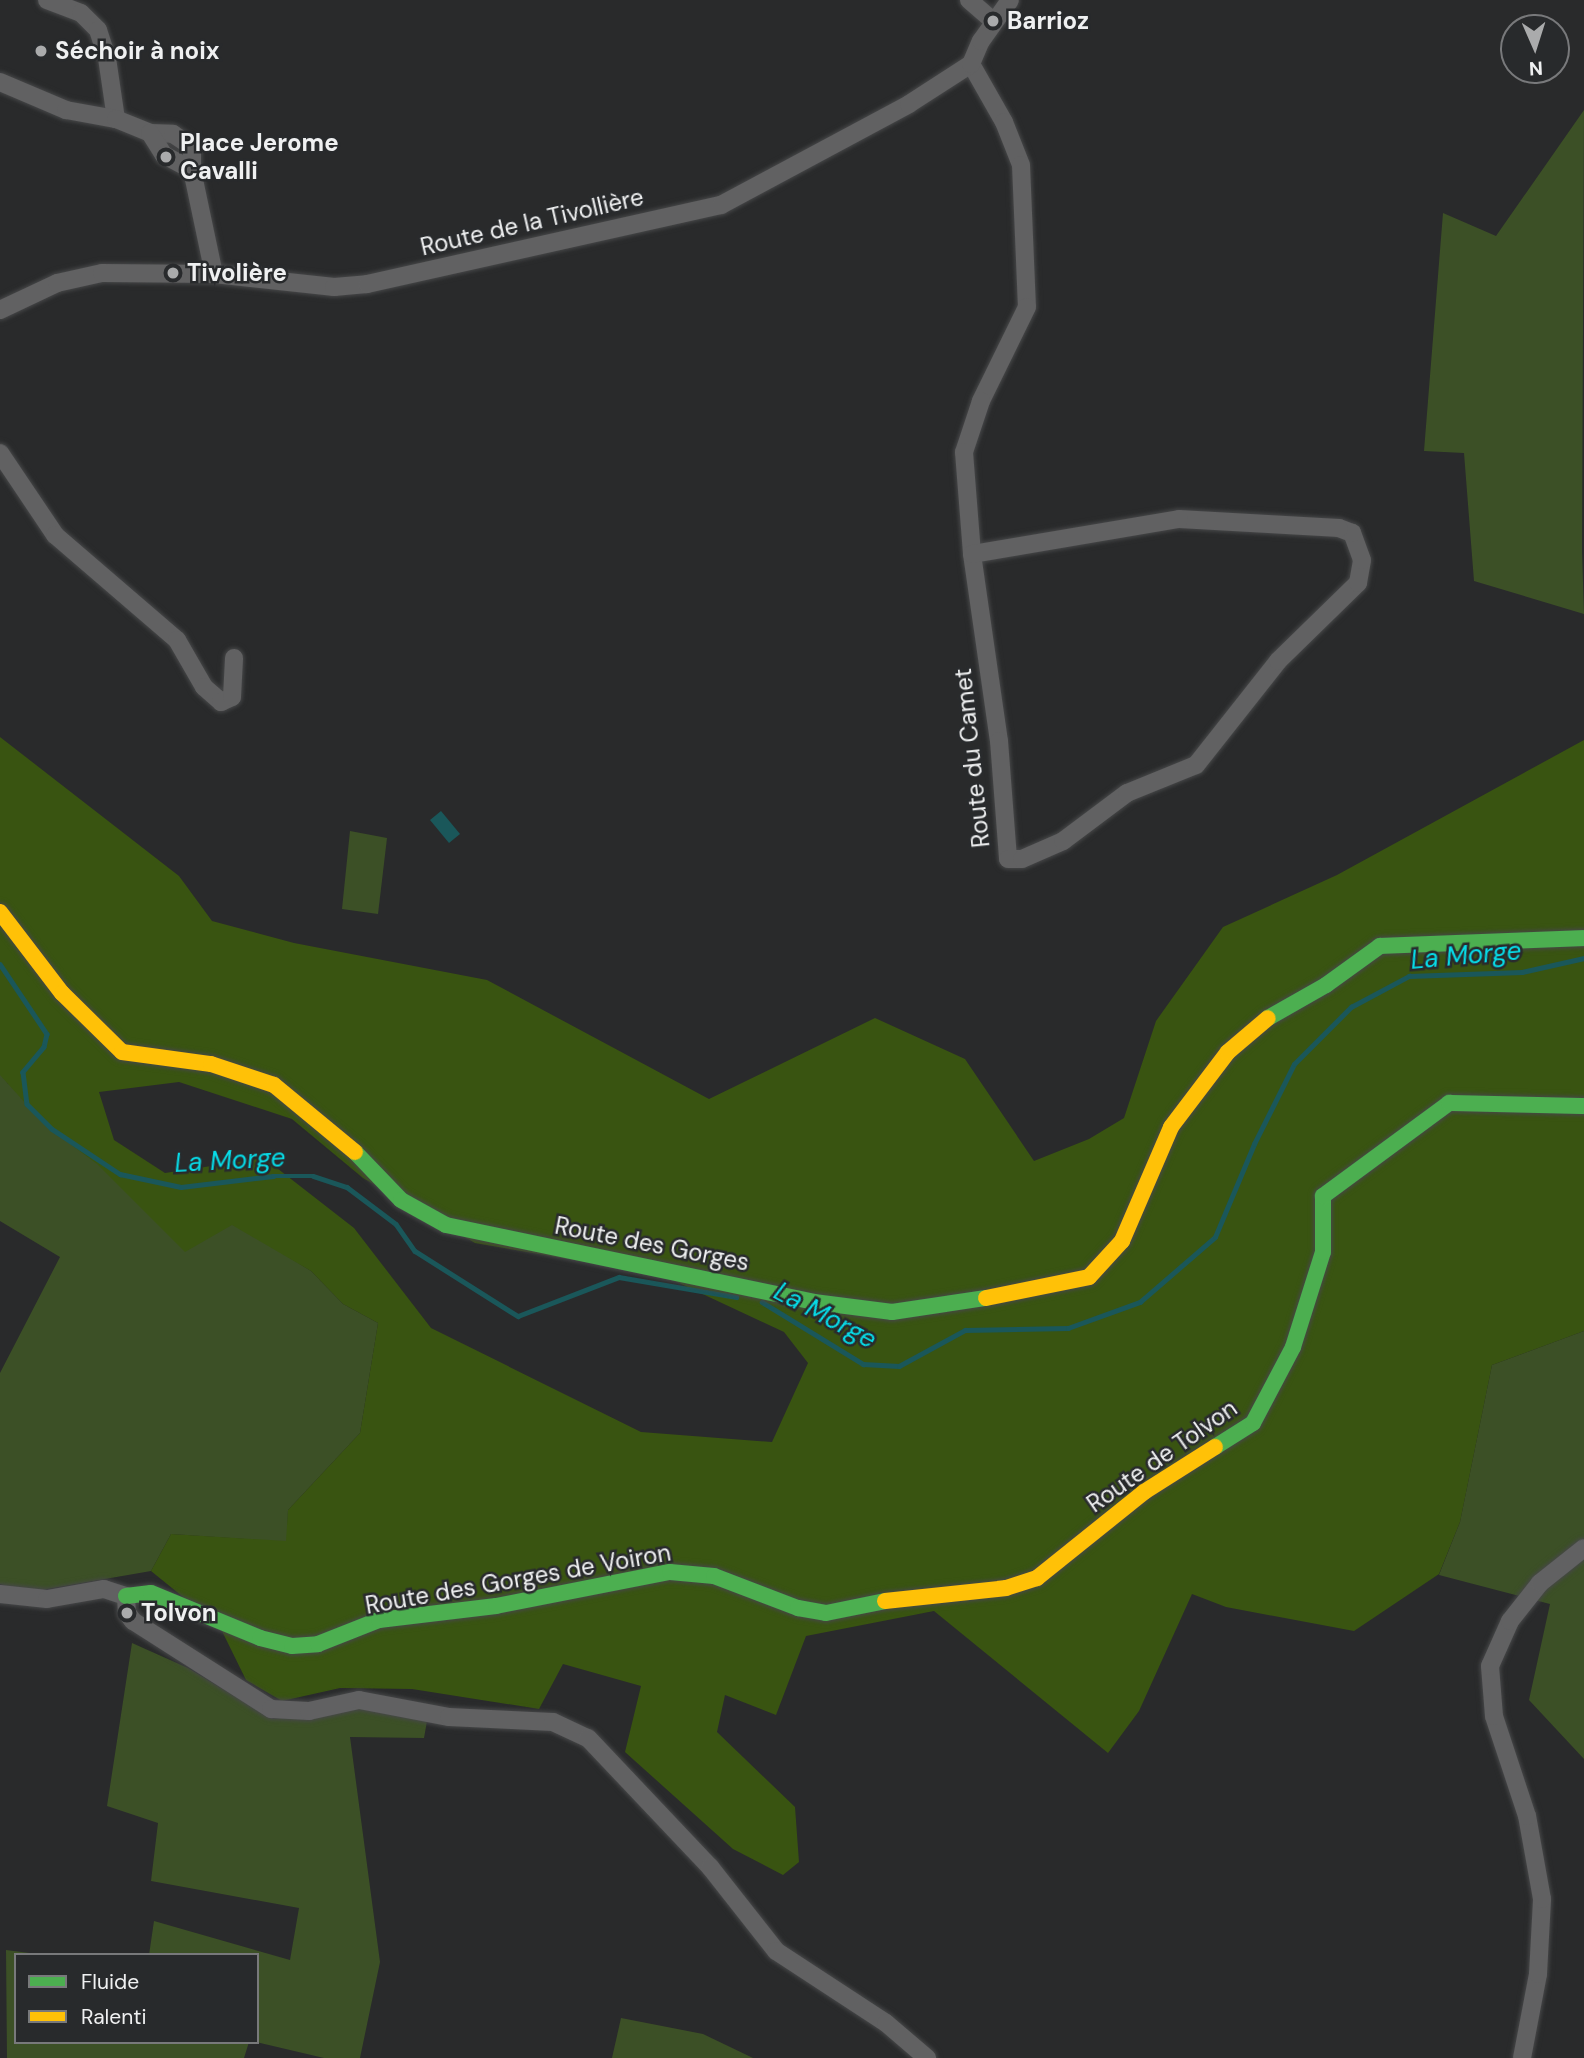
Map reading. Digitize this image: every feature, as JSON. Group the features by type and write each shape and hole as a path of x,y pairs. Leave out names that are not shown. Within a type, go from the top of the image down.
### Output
{"street":[{"path":"47,0 80,13 98,30 107,58 116,119"},
{"path":"969,0 993,21"},
{"path":"971,64 993,21 1010,0"},
{"name":"Route de la Tivollière","path":"0,310 85,275 214,274 334,287 367,284 721,205 909,104 971,64"},
{"name":"Route du Camet","path":"971,64 1003,122 1021,165 1027,307 981,401 964,452 972,554 999,741 1006,855 1014,861 1063,841 1126,793 1196,765 1279,661 1353,588 1362,560 1352,534 1339,528 1179,519 972,554"},
{"path":"0,82 66,110 116,119 150,133 173,134 192,147 192,170 214,274"},
{"path":"0,453 55,535 177,640 204,687 221,702 232,696 234,658"},
{"name":"Route des Gorges","path":"0,912 62,993 122,1052 211,1064 274,1085 337,1132 401,1200 446,1225 814,1302 892,1312 1000,1296 1089,1277 1122,1241 1171,1128 1228,1052 1276,1011 1326,985 1380,946 1584,938"},
{"name":"Route de Tolvon","path":"798,1608 826,1613 913,1595 1006,1588 1038,1578 1144,1492 1253,1423 1293,1348 1319,1264 1323,1196 1449,1103 1584,1106"},
{"path":"1522,2058 1538,1974 1542,1899 1527,1816 1494,1716 1490,1666 1510,1621 1540,1583 1584,1548"},
{"name":"Route des Gorges de Voiron","path":"126,1595 151,1593 292,1646 318,1644 379,1620 496,1606 670,1572 714,1576 798,1608"},
{"path":"0,1594 47,1599 104,1589 126,1595 127,1613 133,1621 271,1709 309,1711 359,1700 449,1717 553,1722 588,1738 710,1867 776,1951 886,2023 927,2058"}],"green space":[{"path":"1584,110 1584,614 1474,581 1464,453 1424,451 1443,213 1496,236"},
{"path":"0,737 179,876 212,921 294,943 487,980 709,1099 875,1018 965,1059 1034,1161 1089,1139 1124,1118 1156,1021 1223,927 1337,875 1584,740 1584,1331 1492,1365 1460,1522 1439,1574 1354,1631 1226,1607 1192,1594 1139,1711 1108,1753 934,1611 806,1636 776,1715 725,1695 717,1732 795,1807 799,1862 783,1875 733,1849 625,1752 641,1686 563,1664 539,1709 412,1689 340,1688 282,1701 246,1680 220,1627 151,1571 171,1534 286,1541 288,1510 360,1433 378,1323 343,1304 311,1271 232,1225 185,1252 97,1164 45,1125 0,1075","holes":["179,1082 292,1119 363,1178 475,1243 662,1275 784,1332 808,1363 772,1442 641,1432 431,1328 354,1228 264,1158 165,1173 114,1140 99,1092"]},
{"path":"350,831 387,838 378,914 342,909"},
{"path":"0,1020 7,1083 311,1271 343,1304 378,1323 360,1433 288,1510 287,1542 171,1534 151,1571 30,1592 0,1584 0,1373 60,1257 0,1221"},
{"path":"1584,1331 1584,1759 1529,1700 1550,1604 1439,1575 1460,1522 1492,1365"},
{"path":"132,1643 188,1668 272,1719 361,1708 427,1721 424,1738 350,1737 380,1962 360,2058 324,2058 259,2043 259,1953 149,1953 154,1921 290,1960 299,1908 151,1881 158,1823 107,1806"},
{"path":"6,1950 29,1953 14,1953 14,2044 248,2044 244,2058 7,2058"},
{"path":"621,2018 703,2034 753,2058 612,2058"}],"water":[{"path":"441,811 460,834 449,843 430,820"}],"waterway":[{"name":"La Morge","path":"762,1302 863,1364 899,1366 965,1330 1068,1328 1140,1302 1215,1237 1254,1144 1294,1064 1351,1007 1409,976 1522,972 1584,958"},
{"name":"La Morge","path":"0,964 47,1034 44,1047 23,1072 27,1104 52,1129 120,1174 181,1187 273,1176 313,1176 347,1187 396,1224 415,1251 518,1316 619,1277 736,1297"}],"traffic: fast":[{"path":"1268,1018 1326,985 1380,946 1584,938"},
{"path":"1215,1447 1253,1423 1293,1347 1323,1252 1323,1196 1449,1103 1584,1106"},
{"path":"355,1152 401,1200 446,1225 814,1302 892,1312 986,1298"},
{"path":"126,1596 151,1593 260,1638 292,1646 318,1644 379,1620 496,1606 670,1572 714,1576 798,1608 826,1613 885,1601"}],"traffic: slow":[{"path":"0,912 62,993 122,1052 211,1064 274,1085 355,1152"},
{"path":"986,1298 1089,1277 1122,1241 1171,1127 1228,1052 1268,1018"},
{"path":"885,1601 1006,1588 1037,1578 1144,1492 1215,1447"}],"place":[{"name":"Barrioz","path":"993,21"},
{"name":"Séchoir à noix","path":"41,51"},
{"name":"Place Jerome Cavalli","path":"166,157"},
{"name":"Tivolière","path":"173,273"},
{"name":"Tolvon","path":"127,1613"}]}
